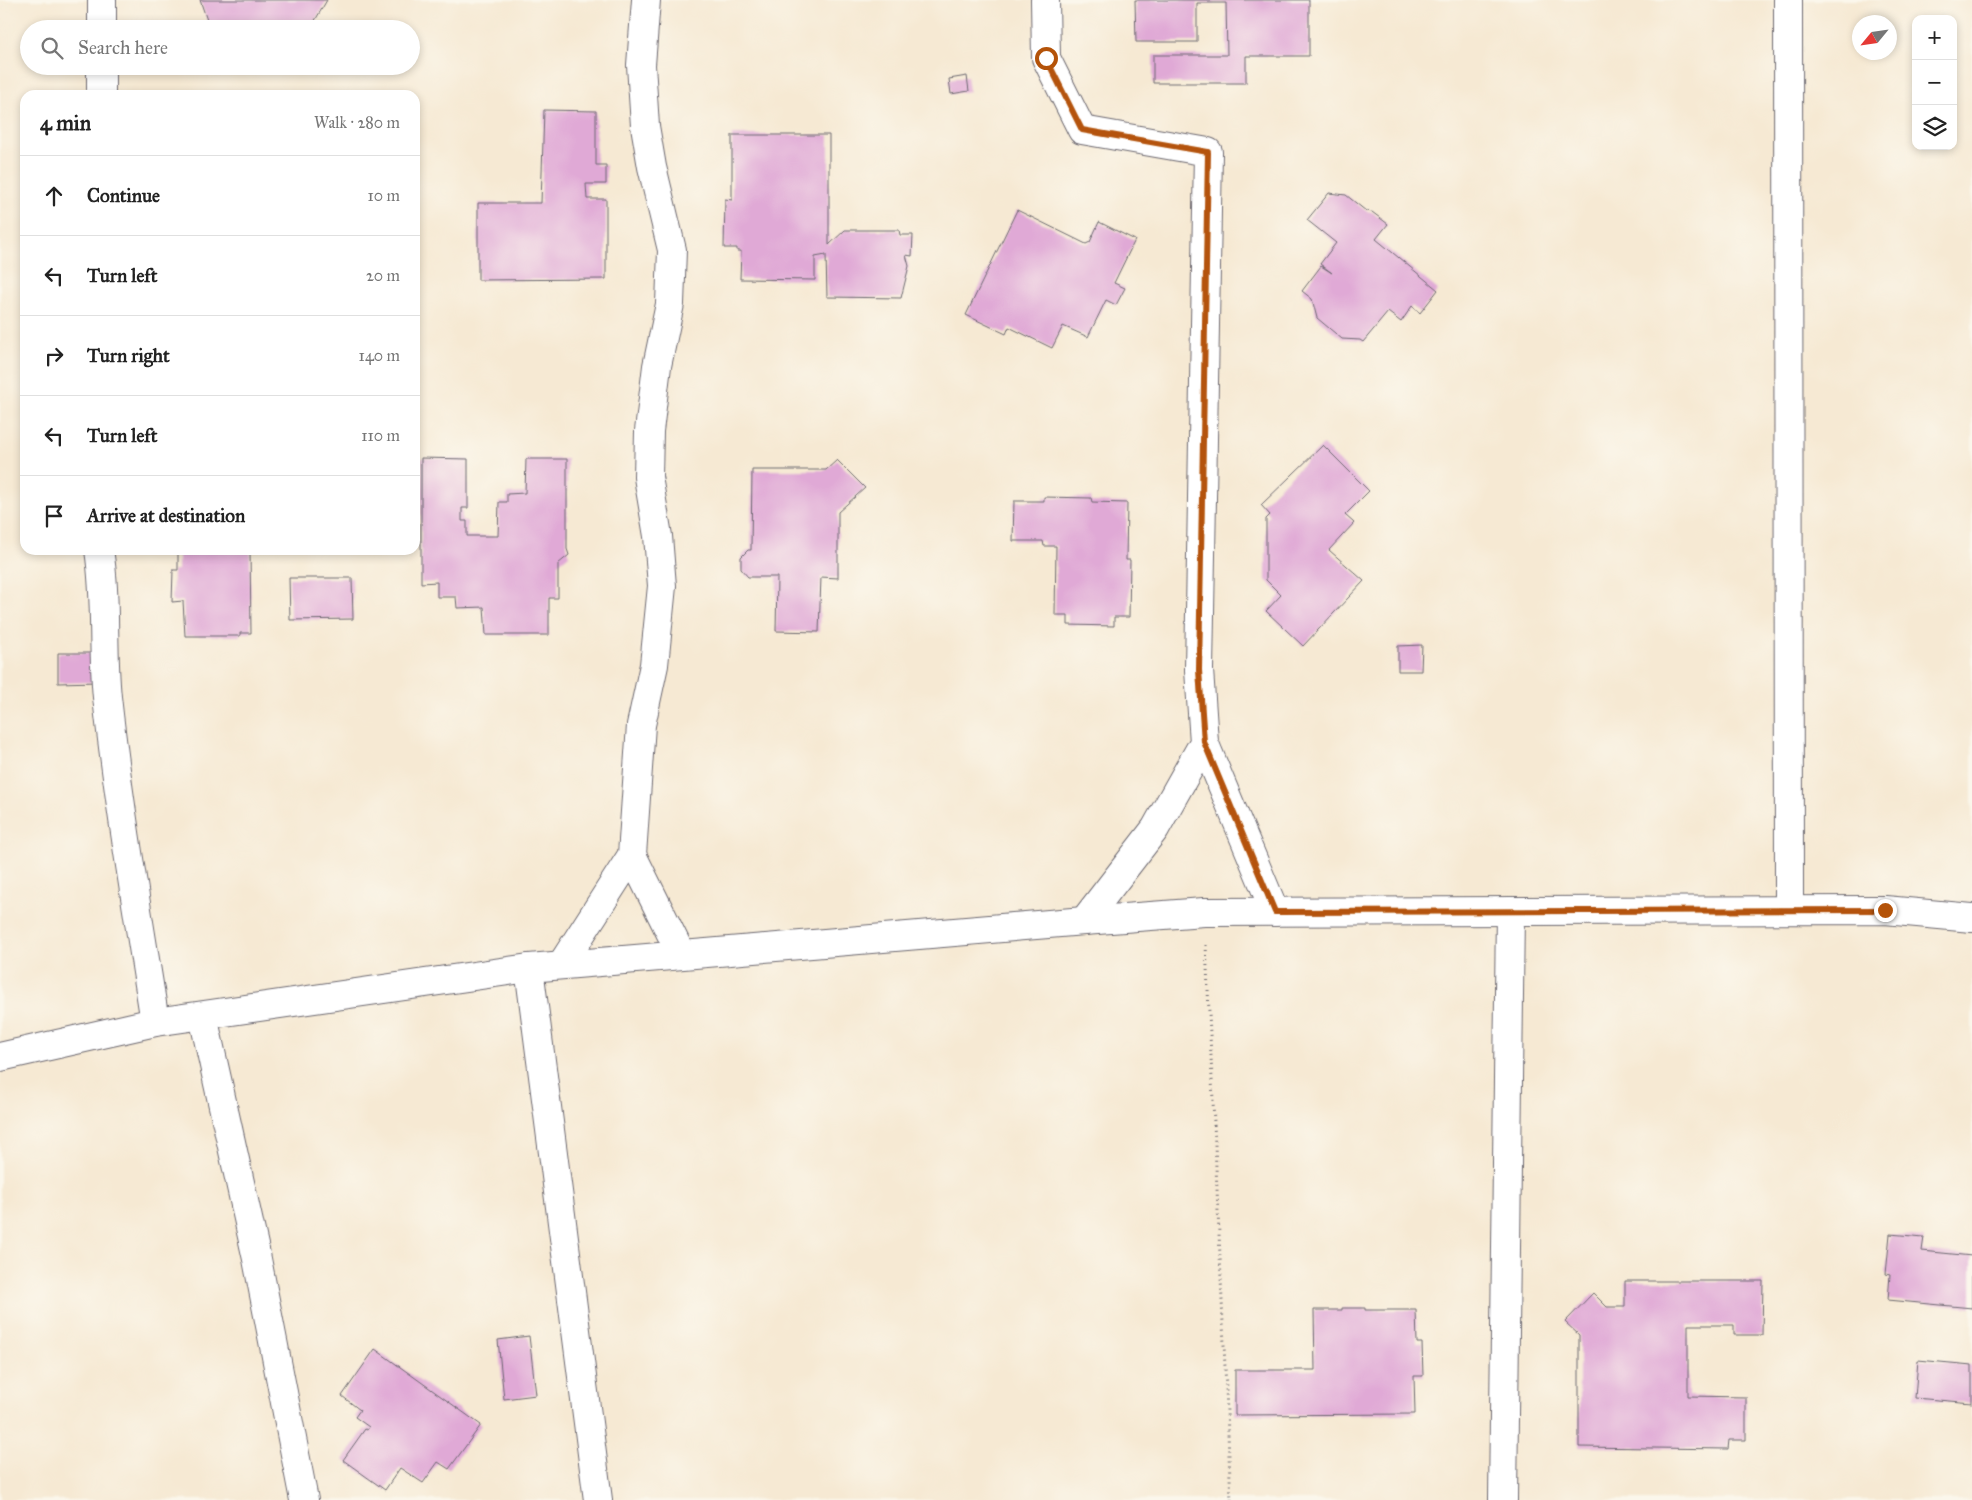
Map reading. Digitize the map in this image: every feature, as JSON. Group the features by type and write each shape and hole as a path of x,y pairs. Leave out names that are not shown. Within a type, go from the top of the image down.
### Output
{"street":[{"path":"102,0 102,20"},
{"path":"562,964 632,855 641,725 654,665 662,586 658,536 648,477 649,431 657,366 670,304 672,250 652,167 645,126 641,64 646,0"},
{"path":"1045,0 1046,58 1082,130 1208,152 1199,670 1204,742 1275,912"},
{"path":"1788,0 1790,910"},
{"path":"101,75 101,90"},
{"path":"100,555 105,606 104,664 114,757 155,1022"},
{"path":"1084,922 1155,829 1204,742"},
{"path":"632,855 682,954"},
{"path":"0,1057 155,1022 562,964 1204,912 1885,910 1972,918"},
{"path":"1503,1500 1510,911"},
{"path":"530,968 598,1500"},
{"path":"203,1016 257,1259 304,1500"}],"path":[{"path":"1204,912 1231,1500"}],"building":[{"path":"200,0 327,0 315,20 207,20"},
{"path":"1135,0 1309,0 1309,56 1246,56 1246,83 1153,83 1153,55 1227,55 1226,3 1197,3 1197,42 1136,42"},
{"path":"967,76 969,91 951,94 949,79"},
{"path":"544,110 596,111 596,165 606,165 606,184 586,184 587,199 606,199 606,279 478,280 478,203 541,203"},
{"path":"732,135 829,135 829,245 845,230 899,230 900,235 913,235 912,256 906,255 909,266 901,298 827,297 826,255 815,257 815,280 740,279 741,251 737,251 737,248 724,248 725,199 732,200"},
{"path":"1329,193 1346,195 1366,211 1372,212 1388,224 1376,239 1438,290 1420,313 1412,306 1401,322 1388,312 1363,342 1360,340 1342,339 1317,318 1312,299 1302,291 1321,266 1332,273 1320,264 1336,243 1307,220"},
{"path":"1017,210 1086,244 1090,242 1099,222 1135,240 1114,283 1125,288 1116,305 1106,300 1088,337 1063,326 1052,348 1009,327 1006,334 966,315"},
{"path":"1323,445 1369,491 1345,515 1354,523 1329,550 1364,581 1303,646 1266,611 1281,595 1266,580 1266,519 1270,515 1261,505"},
{"path":"421,458 468,459 468,508 462,508 462,521 467,521 467,536 498,536 499,502 507,502 507,494 525,493 526,459 567,459 567,549 569,555 558,564 558,598 549,598 549,635 486,635 484,607 457,608 456,597 437,597 437,582 421,583"},
{"path":"837,460 865,488 838,512 838,578 821,577 819,632 776,631 777,577 748,577 741,569 741,557 748,550 751,550 752,470 826,470"},
{"path":"1044,497 1091,498 1092,502 1127,503 1126,560 1130,560 1129,617 1114,617 1114,626 1068,625 1068,615 1055,615 1056,546 1044,546 1043,541 1013,541 1014,501 1044,501"},
{"path":"178,555 250,555 251,633 240,633 240,636 185,636 183,601 172,602 173,570 178,570"},
{"path":"289,578 352,578 353,619 290,620"},
{"path":"1422,645 1421,671 1398,671 1398,646"},
{"path":"58,653 97,653 97,682 58,683"},
{"path":"1890,1234 1924,1237 1922,1251 1972,1256 1972,1308 1888,1300 1890,1275 1886,1274"},
{"path":"1625,1281 1763,1281 1762,1335 1734,1335 1734,1325 1688,1325 1688,1396 1746,1397 1746,1440 1729,1440 1728,1449 1579,1447 1579,1335 1565,1322 1593,1293 1607,1307 1625,1307"},
{"path":"1342,1308 1416,1310 1417,1343 1422,1343 1423,1376 1414,1376 1415,1414 1235,1415 1235,1370 1315,1370 1314,1310 1342,1310"},
{"path":"529,1336 536,1395 504,1399 498,1340"},
{"path":"375,1349 481,1425 449,1469 438,1462 423,1483 400,1468 385,1490 343,1460 365,1429 367,1430 369,1427 355,1417 360,1410 342,1396"},
{"path":"1918,1360 1972,1365 1972,1403 1915,1398"}],"route":[{"path":"1046,58 1082,130 1208,152 1199,670 1204,742 1275,912 1885,910"}]}
